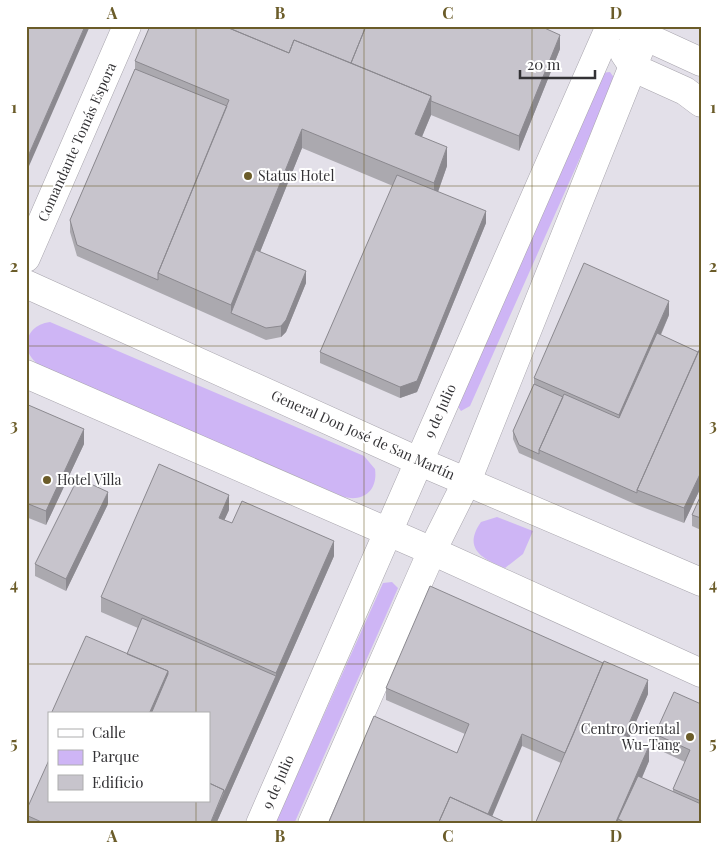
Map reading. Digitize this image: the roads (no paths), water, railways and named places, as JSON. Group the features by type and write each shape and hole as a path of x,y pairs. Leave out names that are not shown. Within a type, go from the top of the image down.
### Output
{"street":[{"name":"Comandante Tomás Espora","path":"26,258 127,26"},
{"path":"623,29 701,62"},
{"path":"312,824 432,551 467,481 634,68 623,29"},
{"path":"623,29 634,68 685,91 701,103"},
{"name":"9 de Julio","path":"260,824 418,461 623,29"},
{"name":"General Don José de San Martín","path":"26,284 418,461 701,582"},
{"path":"26,374 432,551 701,672"}],"place":[{"name":"Status Hotel","path":"248,176"},
{"name":"Hotel Villa","path":"47,480"},
{"name":"Centro Oriental Wu-Tang","path":"690,737"}]}
